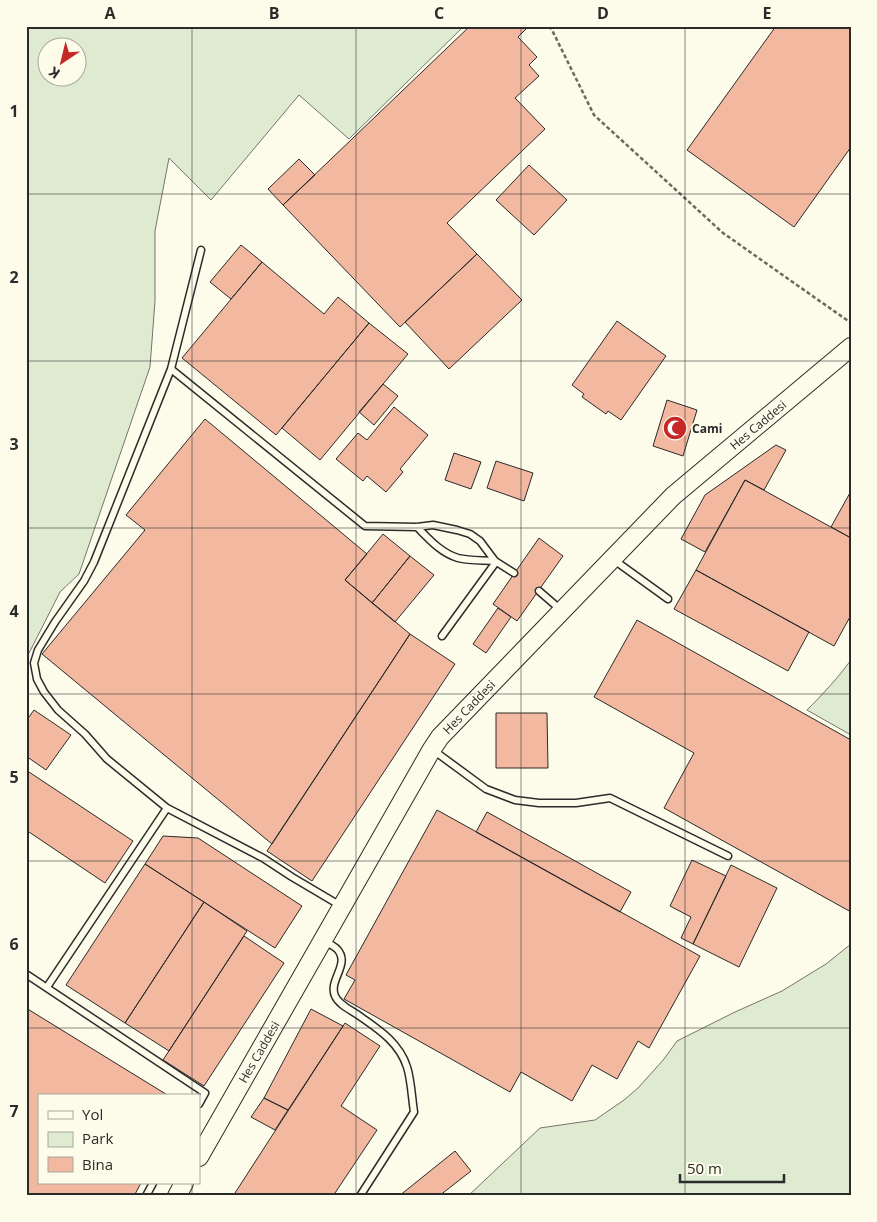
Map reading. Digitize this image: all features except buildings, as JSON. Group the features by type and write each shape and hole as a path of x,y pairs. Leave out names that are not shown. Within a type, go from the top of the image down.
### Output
{"street":[{"name":"Hes Caddesi","path":"200,1155 440,737 673,496 851,347"},
{"path":"176,1196 183,1184"}],"lane":[{"path":"201,250 171,368 94,562 84,581 38,650 34,663 37,680 58,710 85,734 107,759 168,808 263,858 342,907"},
{"path":"171,368 365,526 432,525 470,534 480,541 495,561 514,573"},
{"path":"417,526 442,550 457,558 495,561"},
{"path":"612,559 668,599"},
{"path":"442,636 495,561"},
{"path":"539,591 562,611"},
{"path":"432,749 486,789 515,800 539,804 576,803 610,798 728,856"},
{"path":"47,987 168,808"},
{"path":"323,940 335,947 341,956 342,964 334,986 335,996 338,1001 385,1034 398,1048 408,1067 414,1112 360,1196"},
{"path":"26,974 205,1092 200,1102"},
{"path":"146,1196 152,1184"}],"path":[{"path":"549,26 594,115 723,233 851,323"}],"green space":[{"path":"26,26 464,26 349,139 299,95 211,200 169,158 155,231 155,301 150,367 79,574 60,592 26,659"},
{"path":"851,660 851,735 807,710"},
{"path":"851,944 851,1196 468,1196 540,1128 595,1120 638,1088 677,1041 782,991 826,964"}],"place":[{"name":"Cami","path":"675,428"}]}
